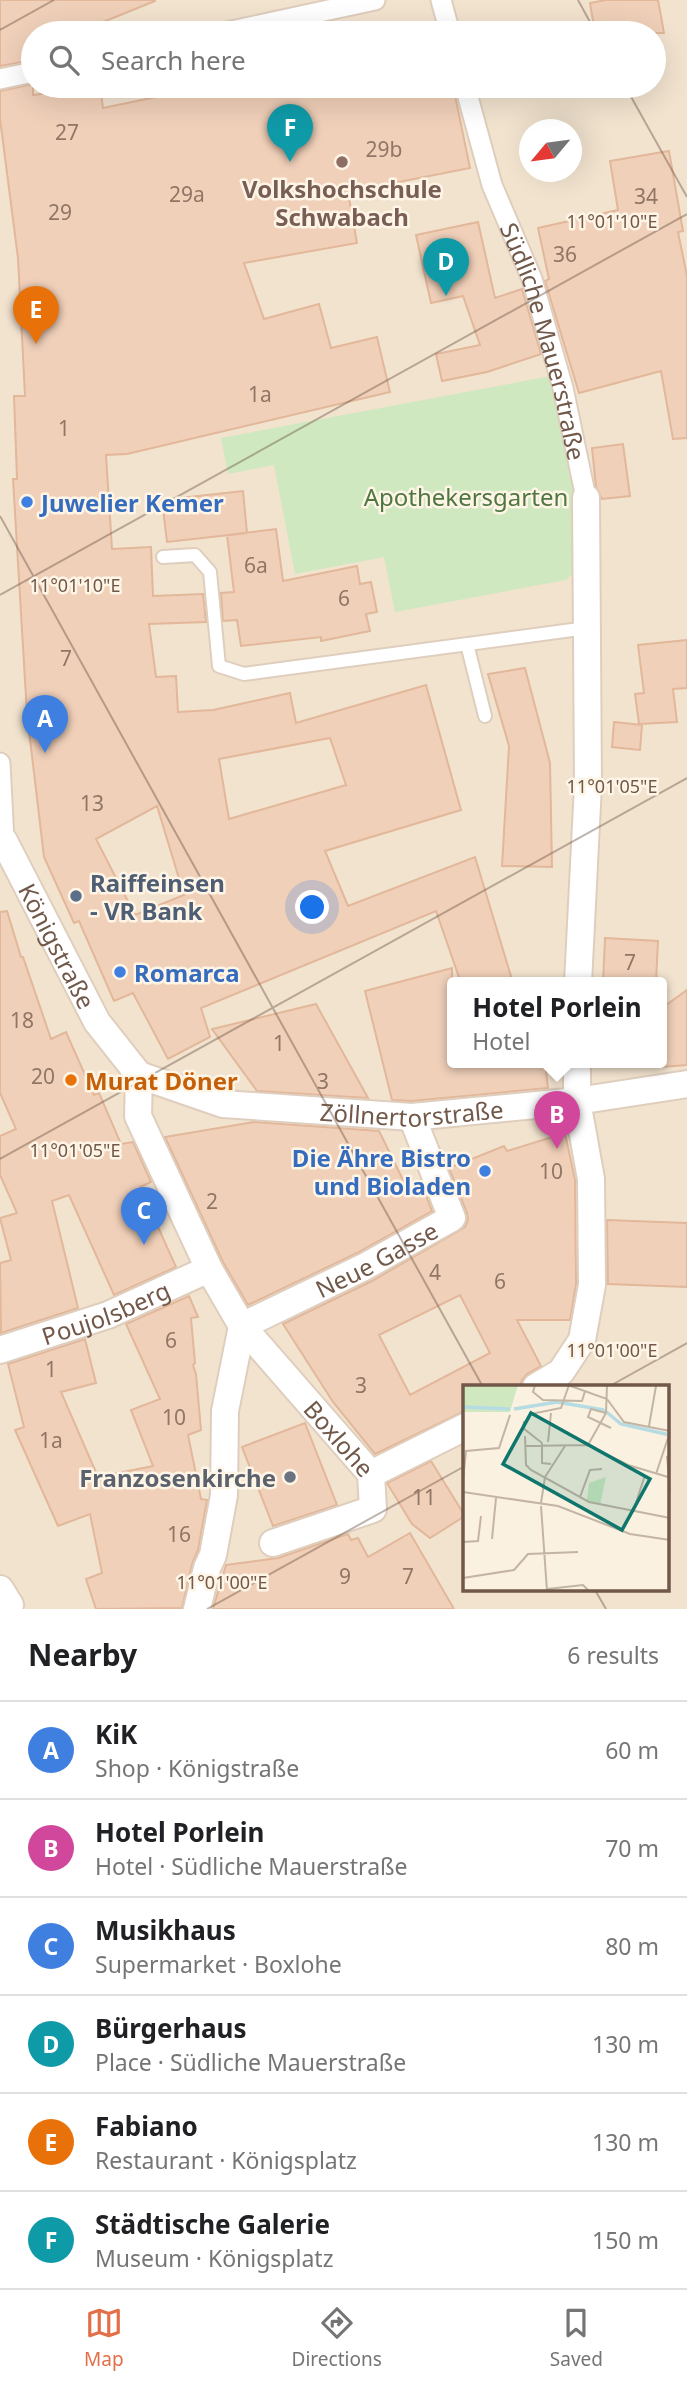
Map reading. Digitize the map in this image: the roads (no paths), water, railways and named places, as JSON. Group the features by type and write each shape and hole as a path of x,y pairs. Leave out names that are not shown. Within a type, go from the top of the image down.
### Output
{"street":[{"path":"278,21 375,0"},
{"path":"441,0 447,21"},
{"path":"0,79 21,75"},
{"name":"Südliche Mauerstraße","path":"468,98 492,185 532,279 563,388 586,498 588,785 578,977"},
{"name":"Königstraße","path":"0,763 2,840 97,1022 139,1075"},
{"path":"539,1385 561,1372 582,1340 592,1285 591,1179 578,1101 577,1068"},
{"name":"Zöllnertorstraße","path":"139,1075 223,1104 412,1117 578,1101 687,1084"},
{"name":"Boxlohe","path":"139,1075 138,1116 209,1269 242,1326 372,1474 373,1509 273,1542"},
{"name":"Neue Gasse","path":"242,1326 364,1267 452,1217 412,1117"},
{"name":"Poujolsberg","path":"0,1350 108,1315 209,1269"},
{"path":"197,1609 213,1555 224,1495 225,1411 242,1326"},
{"path":"372,1474 463,1428"}],"lane":[{"path":"163,557 195,555 210,572 219,666 244,674 587,628"},
{"path":"467,644 485,716"}],"place":[{"name":"Städtische Galerie","path":"290,162"},
{"name":"Volkshochschule Schwabach","path":"342,162"},
{"name":"Bürgerhaus","path":"446,296"},
{"name":"Fabiano","path":"36,344"},
{"name":"Juwelier Kemer","path":"27,502"},
{"name":"KiK","path":"45,753"},
{"name":"Raiffeinsen - VR Bank","path":"76,896"},
{"name":"Romarca","path":"120,972"},
{"name":"Murat Döner","path":"71,1080"},
{"name":"Hotel Porlein","path":"557,1149"},
{"name":"Die Ähre Bistro und Bioladen","path":"485,1171"},
{"name":"Musikhaus","path":"144,1245"},
{"name":"Franzosenkirche","path":"290,1477"}],"park label":[{"name":"Apothekersgarten","path":"466,496"}]}
